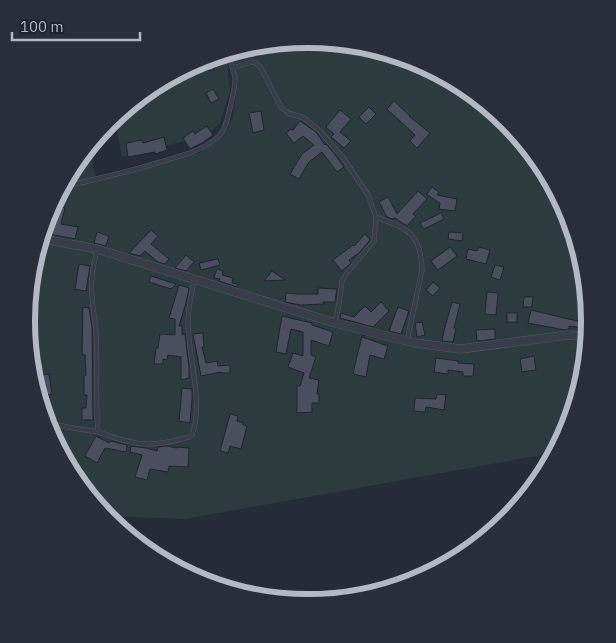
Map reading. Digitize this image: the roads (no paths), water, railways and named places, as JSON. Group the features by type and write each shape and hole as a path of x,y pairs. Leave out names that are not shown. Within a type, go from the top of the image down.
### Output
{"street":[{"path":"47,240 97,249 335,323 407,341 461,349 568,335 580,336"}],"lane":[{"path":"72,184 140,168 190,153 200,149 216,138 225,127 236,84 236,78 229,60"},
{"path":"233,68 251,62 258,65 281,107 288,113 304,118 320,131 344,158 368,195 376,217 374,241 342,281 335,323"},
{"path":"376,217 408,231 419,244 422,270 407,341"},
{"path":"97,249 91,281 96,333 98,432"},
{"path":"55,424 98,432 140,444 169,442 192,435 196,413 196,393 188,321 194,279"}]}
